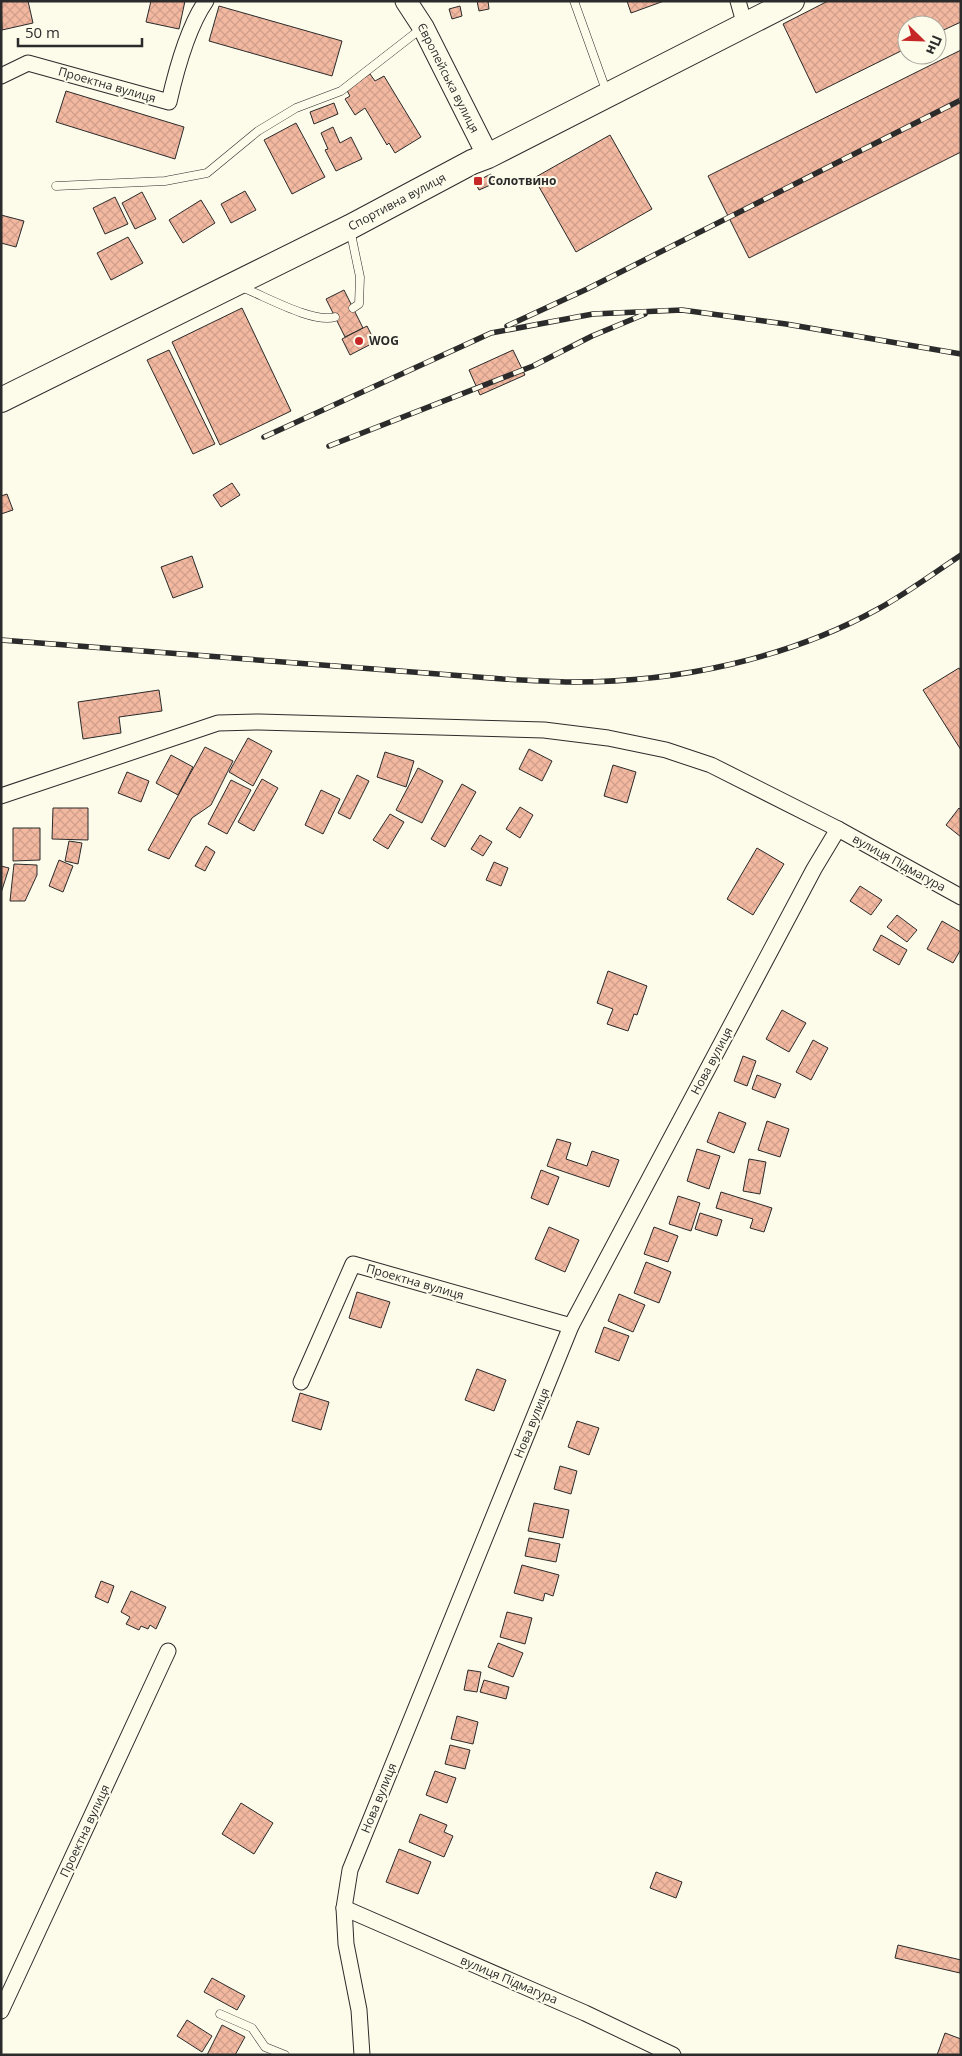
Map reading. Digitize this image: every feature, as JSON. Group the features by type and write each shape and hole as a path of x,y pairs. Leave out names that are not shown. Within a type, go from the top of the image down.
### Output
{"main road":[{"name":"Спортивна вулиця","path":"1,400 350,227 472,162 488,156 792,1"}],"street":[{"name":"Проектна вулиця","path":"1,76 28,63 169,102 174,79 199,12 206,1"},
{"name":"Європейська вулиця","path":"406,1 423,27 488,156"},
{"path":"738,1 745,26"},
{"name":"вулиця Підмагура","path":"1,796 218,723 258,722 544,730 608,738 666,750 711,765 838,829 961,897"},
{"name":"Нова вулиця","path":"362,2055 359,2010 346,1944 344,1908 350,1870 571,1326 814,869 838,829"},
{"name":"Проектна вулиця","path":"301,1382 353,1264 571,1326"},
{"name":"Проектна вулиця","path":"1,2011 168,1650"},
{"name":"вулиця Підмагура","path":"344,1908 585,2013 673,2055"}],"lane":[{"path":"574,1 608,95"},
{"path":"56,186 165,181 207,173 258,131 296,108 340,90 423,27"},
{"path":"350,227 360,277 358,304 353,308"},
{"path":"234,285 326,320 334,317"},
{"path":"220,2014 252,2028 265,2047 285,2055"}],"building":[{"path":"1,1 28,1 33,23 2,30"},
{"path":"151,1 185,1 179,29 146,22"},
{"path":"477,1 488,1 489,9 479,11"},
{"path":"627,1 664,1 631,13"},
{"path":"828,1 961,1 961,22 947,28 947,15 897,15 897,53 816,93 783,24"},
{"path":"219,6 342,41 332,76 209,41"},
{"path":"460,6 462,16 452,19 449,9"},
{"path":"961,50 961,152 749,258 708,176 931,65 947,65 947,57"},
{"path":"370,74 375,81 384,76 421,137 395,153 389,143 387,145 365,108 355,115 345,99 350,96 346,89"},
{"path":"66,91 184,127 175,159 56,122"},
{"path":"334,103 338,114 314,124 310,112"},
{"path":"296,123 325,177 292,194 264,140"},
{"path":"333,127 340,143 351,137 362,159 336,171 325,150 328,149 321,133"},
{"path":"610,135 652,209 576,252 534,178"},
{"path":"491,174 495,183 479,190 475,182"},
{"path":"245,191 256,210 231,223 221,204"},
{"path":"142,192 156,219 135,229 122,203"},
{"path":"115,197 128,224 105,234 93,208"},
{"path":"201,200 215,223 183,243 169,220"},
{"path":"1,215 24,221 16,247 1,243"},
{"path":"128,237 143,263 111,280 97,253"},
{"path":"344,290 363,328 345,337 326,299"},
{"path":"242,308 291,411 220,445 172,342"},
{"name":"WOG","path":"367,326 375,342 350,355 342,339"},
{"path":"169,350 215,444 193,454 147,360"},
{"path":"513,350 525,375 480,395 469,370"},
{"path":"232,483 240,495 221,507 213,495"},
{"path":"7,494 13,510 1,514 1,496"},
{"path":"192,556 203,587 173,598 161,567"},
{"path":"959,668 961,671 961,750 923,690"},
{"path":"159,690 162,711 119,717 121,733 83,739 78,702"},
{"path":"248,738 272,751 253,786 229,772"},
{"path":"205,747 233,761 211,805 192,818 169,859 148,850"},
{"path":"529,749 552,761 542,781 519,769"},
{"path":"385,752 414,761 406,787 377,777"},
{"path":"171,755 193,767 178,795 156,783"},
{"path":"613,765 636,772 627,803 604,796"},
{"path":"418,768 443,781 422,823 396,810"},
{"path":"127,772 149,781 141,802 118,793"},
{"path":"357,775 369,781 350,819 338,813"},
{"path":"262,779 278,788 254,831 238,822"},
{"path":"231,780 251,790 227,834 208,824"},
{"path":"462,784 476,792 445,847 431,839"},
{"path":"321,790 340,799 323,834 305,825"},
{"path":"520,807 533,815 520,838 506,829"},
{"path":"53,808 88,808 88,840 52,839"},
{"path":"959,808 961,810 961,837 946,825"},
{"path":"390,814 404,822 388,849 373,840"},
{"path":"13,828 40,828 40,860 13,861"},
{"path":"480,835 492,842 483,856 471,849"},
{"path":"69,841 82,843 78,864 65,861"},
{"path":"206,846 215,852 205,871 195,866"},
{"path":"757,848 784,864 753,915 727,899"},
{"path":"59,860 73,866 63,892 49,886"},
{"path":"494,862 508,868 501,886 486,880"},
{"path":"14,864 37,865 37,875 25,901 10,901"},
{"path":"1,866 9,868 1,893"},
{"path":"860,886 882,900 871,915 850,901"},
{"path":"897,915 917,930 907,942 887,927"},
{"path":"942,921 961,932 961,949 953,963 927,949"},
{"path":"881,935 907,950 899,965 873,950"},
{"path":"608,971 647,986 637,1015 634,1014 628,1031 607,1024 613,1009 597,1003"},
{"path":"782,1010 806,1023 789,1052 766,1039"},
{"path":"813,1040 828,1048 811,1080 796,1072"},
{"path":"743,1056 756,1061 747,1086 734,1081"},
{"path":"757,1075 781,1084 775,1098 752,1089"},
{"path":"719,1112 746,1123 734,1153 707,1142"},
{"path":"767,1121 789,1129 780,1157 758,1150"},
{"path":"557,1139 571,1143 566,1159 587,1166 592,1151 619,1160 609,1187 547,1166"},
{"path":"697,1149 720,1156 709,1189 687,1181"},
{"path":"749,1159 766,1162 760,1194 743,1191"},
{"path":"541,1170 559,1177 548,1205 531,1198"},
{"path":"721,1192 772,1208 764,1232 750,1228 753,1219 716,1208"},
{"path":"678,1196 700,1203 691,1231 669,1224"},
{"path":"700,1213 722,1220 717,1236 695,1229"},
{"path":"549,1227 579,1240 565,1272 535,1259"},
{"path":"654,1227 678,1236 668,1262 644,1254"},
{"path":"646,1262 671,1272 659,1303 634,1293"},
{"path":"357,1292 390,1302 381,1328 349,1318"},
{"path":"619,1294 645,1305 633,1332 608,1321"},
{"path":"604,1327 629,1336 619,1361 595,1352"},
{"path":"477,1369 506,1380 494,1411 465,1400"},
{"path":"300,1393 329,1402 321,1430 292,1421"},
{"path":"577,1421 599,1428 589,1455 568,1447"},
{"path":"560,1466 577,1471 571,1494 554,1489"},
{"path":"534,1503 569,1510 563,1538 528,1531"},
{"path":"529,1538 560,1544 556,1562 525,1556"},
{"path":"522,1565 559,1575 553,1596 545,1593 543,1601 514,1593"},
{"path":"101,1581 114,1586 108,1603 95,1597"},
{"path":"131,1591 166,1607 156,1629 150,1625 148,1629 141,1626 139,1630 126,1624 130,1617 121,1612"},
{"path":"507,1612 532,1618 525,1644 500,1637"},
{"path":"498,1643 523,1653 513,1677 488,1667"},
{"path":"468,1670 481,1672 477,1692 464,1690"},
{"path":"484,1680 509,1687 506,1699 480,1692"},
{"path":"457,1716 478,1722 473,1744 451,1739"},
{"path":"450,1745 470,1750 465,1769 445,1764"},
{"path":"435,1771 456,1778 447,1803 426,1795"},
{"path":"241,1803 273,1823 254,1854 222,1834"},
{"path":"420,1814 447,1825 444,1832 453,1836 444,1857 409,1842"},
{"path":"399,1849 431,1862 418,1894 386,1882"},
{"path":"656,1872 682,1882 676,1898 650,1888"},
{"path":"898,1945 961,1960 960,1973 895,1958"},
{"path":"212,1978 245,1996 237,2010 204,1992"},
{"path":"187,2020 212,2036 202,2052 177,2036"},
{"path":"222,2025 245,2037 235,2055 207,2055"},
{"path":"945,2033 961,2039 961,2055 937,2055"}],"railway":[{"path":"507,326 587,289 961,100"},
{"path":"264,437 491,333 593,314 682,310 786,324 961,354"},
{"path":"329,446 533,366 592,336 645,314"},
{"path":"1,640 503,679 575,682 653,678 731,664 807,642 878,609 910,590 961,555"}],"place":[{"name":"Солотвино","path":"478,181"},
{"name":"WOG","path":"359,341"}]}
